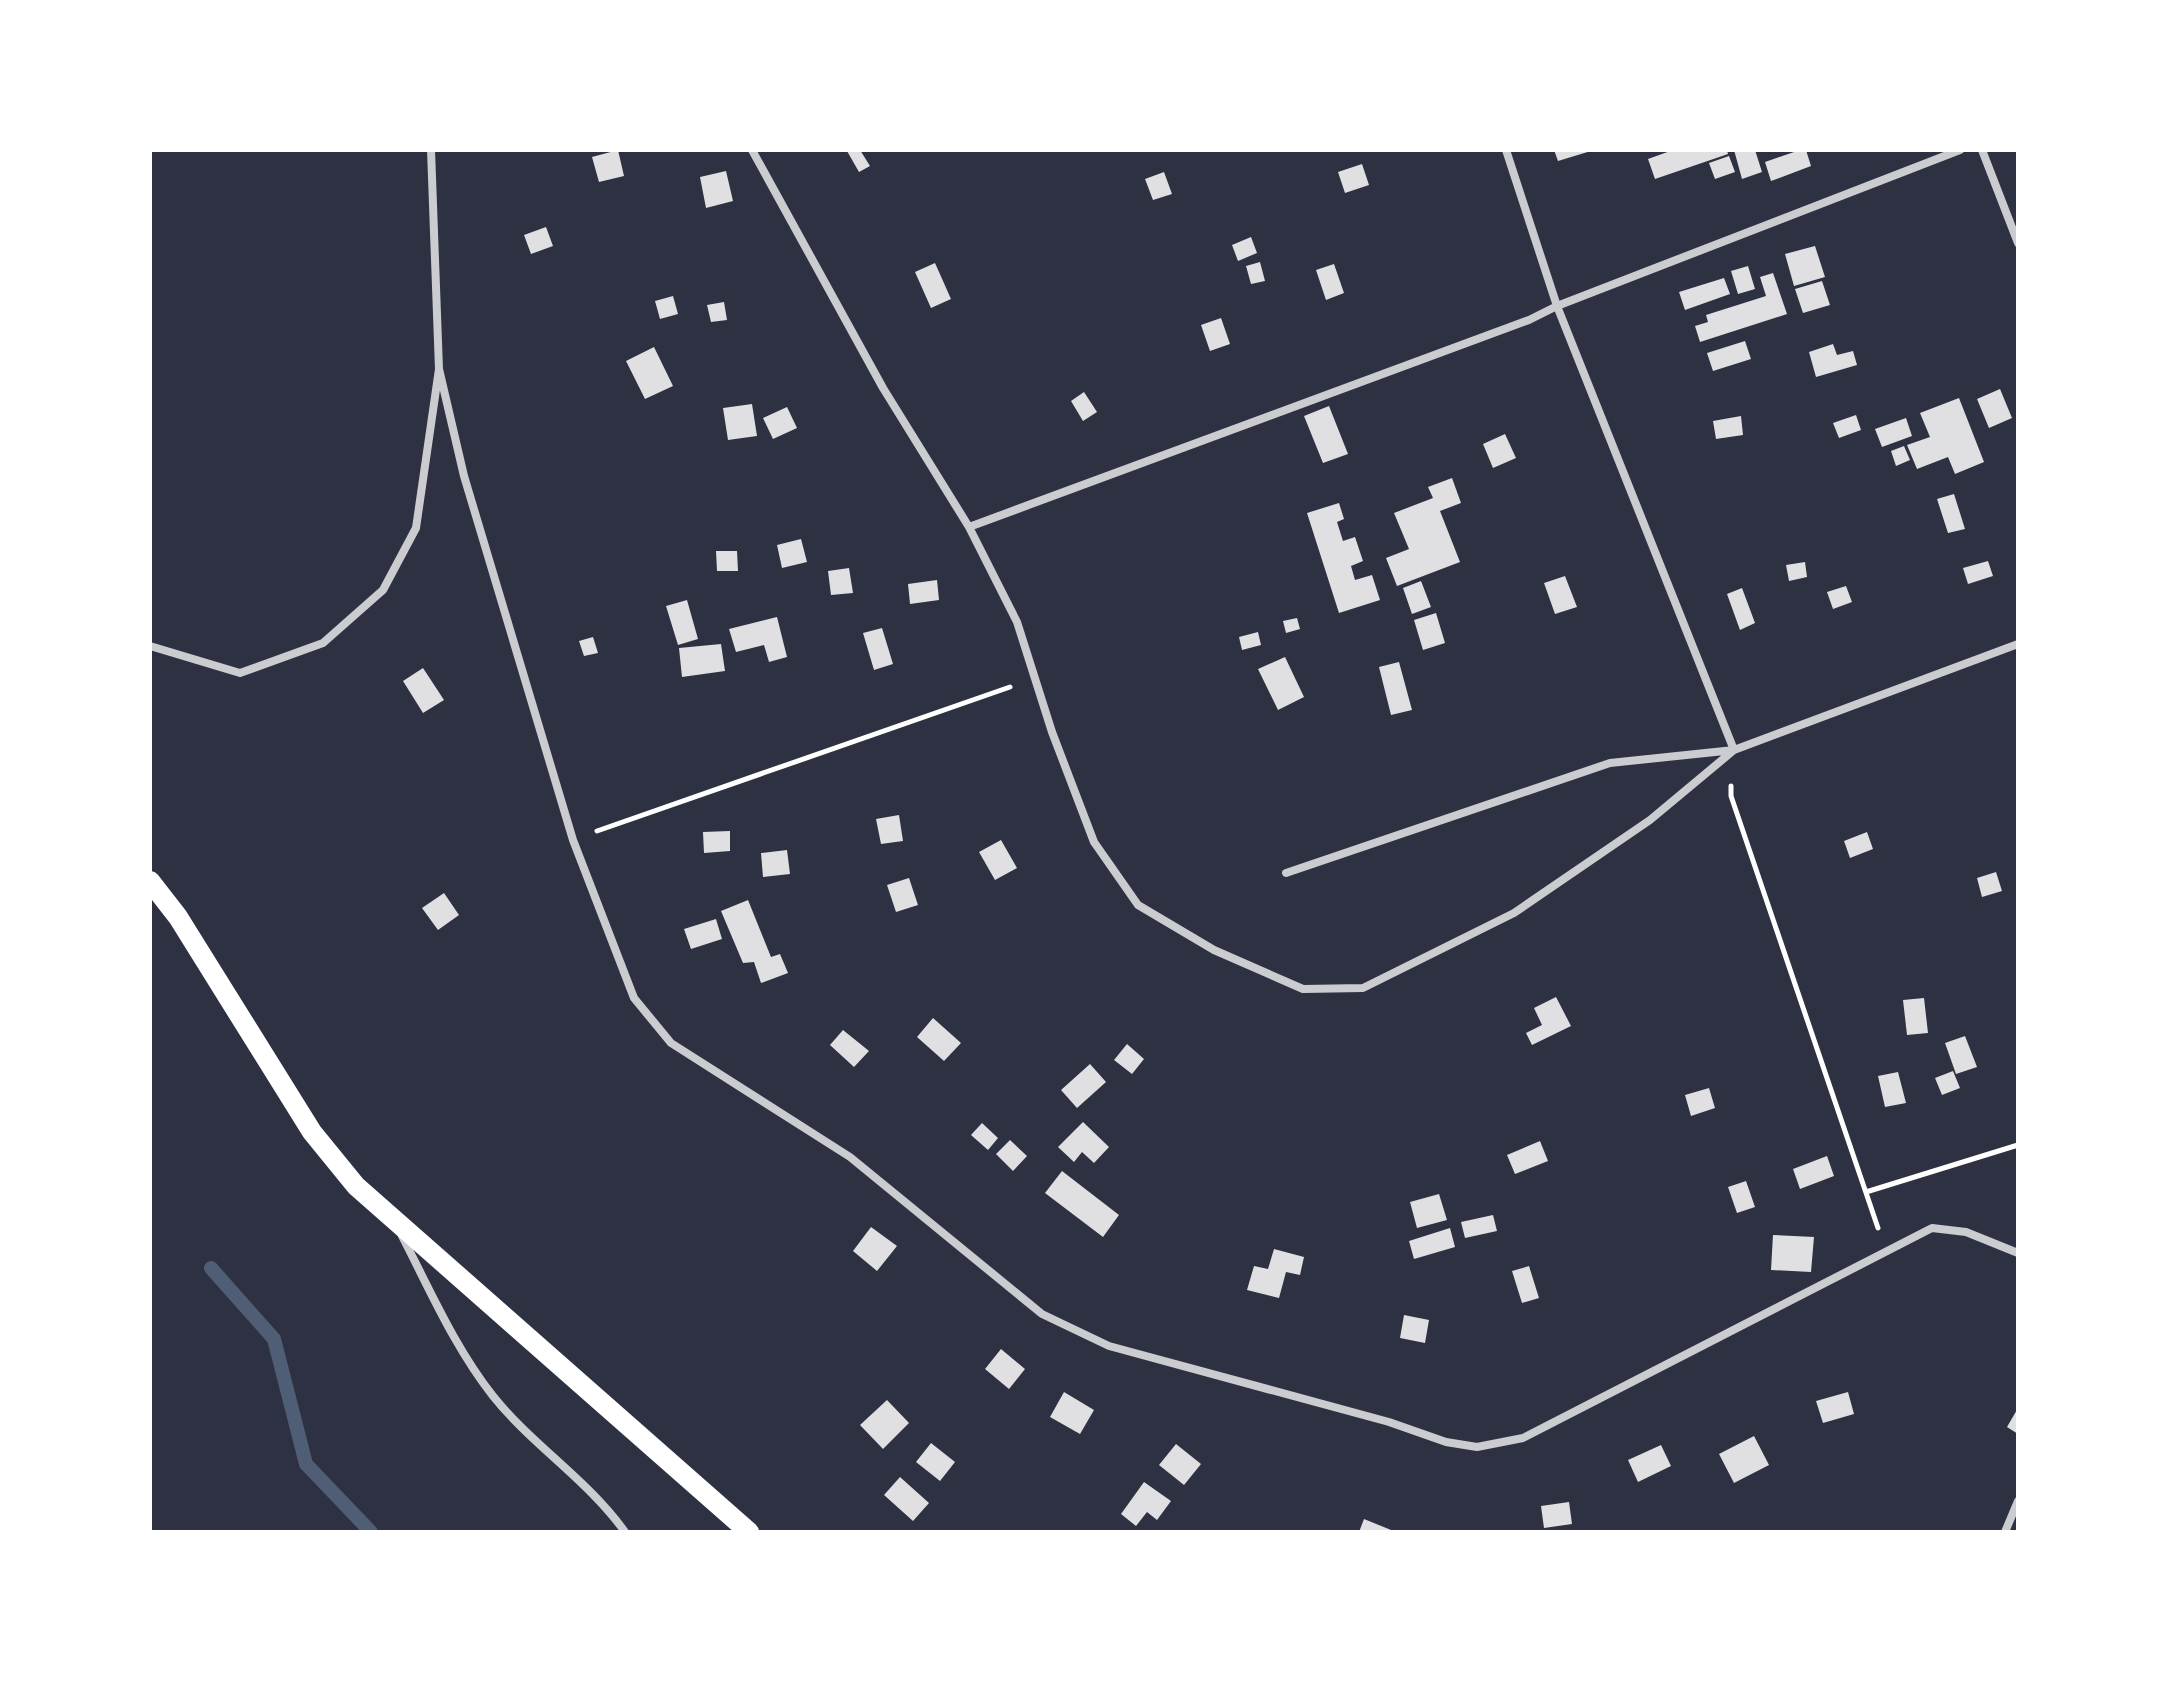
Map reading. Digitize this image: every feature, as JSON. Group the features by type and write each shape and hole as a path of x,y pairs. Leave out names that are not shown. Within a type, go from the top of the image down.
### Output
{"main road":[{"path":"150,881 178,917 312,1132 356,1186 749,1532"}],"street":[{"path":"150,646 240,673 323,643 383,590 416,528 439,369 431,150"},
{"path":"752,150 883,388 969,527 1017,622 1034,678 1094,842 1138,905 1214,950 1303,989 1363,988 1514,913 1650,820 1734,750"},
{"path":"1506,150 1557,306 1734,750"},
{"path":"969,527 1485,337 1557,306 1960,150"},
{"path":"1982,150 2018,243"},
{"path":"439,369 464,476 573,840 634,998 671,1043 850,1157 1042,1314 1109,1346 1389,1422 1446,1442 1477,1447 1523,1438 1932,1228 1966,1232 2018,1253"},
{"path":"1286,873 1610,763 1734,750 2018,644"},
{"path":"396,1224 453,1334 493,1397 605,1504 625,1532"},
{"path":"2005,1532 2018,1501"}],"path":[{"path":"573,840 1034,678"},
{"path":"1734,750 1731,796 1886,1252"},
{"path":"1866,1192 2018,1145"}],"building":[{"path":"618,150 624,176 599,182 592,157"},
{"path":"860,150 870,166 859,172 847,151"},
{"path":"1554,150 1591,150 1591,151 1558,161"},
{"path":"1673,150 1727,150 1728,154 1655,179 1648,159"},
{"path":"1734,150 1755,150 1762,172 1742,179"},
{"path":"1806,150 1811,166 1771,181 1765,162"},
{"path":"1729,156 1735,172 1715,179 1709,163"},
{"path":"1362,164 1369,185 1345,193 1338,172"},
{"path":"726,171 733,201 706,208 700,177"},
{"path":"1164,172 1172,194 1153,200 1145,179"},
{"path":"546,227 553,246 531,254 524,235"},
{"path":"1251,237 1257,253 1238,261 1232,245"},
{"path":"1815,246 1825,277 1794,286 1785,254"},
{"path":"1260,262 1265,281 1251,284 1246,266"},
{"path":"935,263 951,299 931,308 915,272"},
{"path":"1334,264 1344,293 1326,300 1316,270"},
{"path":"1748,266 1755,289 1738,294 1731,271"},
{"path":"1773,273 1787,314 1700,342 1695,326 1708,322 1706,315 1766,296 1760,277"},
{"path":"1724,278 1730,294 1685,310 1679,292"},
{"path":"1822,281 1830,305 1803,313 1795,289"},
{"path":"673,296 678,314 660,319 655,301"},
{"path":"724,302 727,320 711,322 707,305"},
{"path":"1221,318 1230,344 1210,351 1201,325"},
{"path":"1745,341 1751,359 1713,371 1707,353"},
{"path":"1833,344 1837,355 1853,351 1857,365 1816,377 1809,352"},
{"path":"654,347 673,386 645,399 626,361"},
{"path":"2000,389 2012,418 1989,428 1977,399"},
{"path":"1084,392 1097,412 1083,421 1071,401"},
{"path":"1959,398 1984,462 1955,474 1948,457 1917,469 1907,445 1930,437 1920,413"},
{"path":"752,404 757,436 728,440 723,408"},
{"path":"1329,406 1348,454 1323,463 1304,416"},
{"path":"787,407 797,428 773,439 763,418"},
{"path":"1856,415 1861,430 1839,438 1833,423"},
{"path":"1741,416 1743,435 1716,439 1713,421"},
{"path":"1906,418 1912,436 1882,447 1875,429"},
{"path":"1505,434 1516,458 1493,468 1483,444"},
{"path":"1904,446 1910,460 1896,466 1891,451"},
{"path":"1452,478 1461,503 1440,511 1460,562 1397,586 1386,558 1409,549 1394,513 1433,498 1428,487"},
{"path":"1954,494 1965,529 1948,533 1937,499"},
{"path":"1339,503 1344,519 1337,522 1343,541 1355,537 1363,561 1351,566 1355,580 1372,575 1380,600 1339,613 1307,513"},
{"path":"801,539 807,562 782,568 777,545"},
{"path":"716,551 737,551 738,571 717,571"},
{"path":"1988,561 1993,576 1968,584 1963,568"},
{"path":"1805,562 1807,577 1789,581 1786,565"},
{"path":"849,568 853,593 831,595 828,571"},
{"path":"1565,576 1577,607 1555,614 1544,583"},
{"path":"937,580 939,600 910,604 908,584"},
{"path":"1421,581 1431,607 1412,614 1403,588"},
{"path":"1846,586 1852,602 1833,609 1827,592"},
{"path":"1742,588 1755,623 1740,630 1727,594"},
{"path":"687,600 698,639 678,645 666,606"},
{"path":"1436,613 1445,643 1423,650 1414,620"},
{"path":"777,617 787,657 769,662 764,645 736,652 729,629"},
{"path":"1297,618 1300,629 1286,633 1283,621"},
{"path":"882,628 893,664 874,670 863,633"},
{"path":"1258,632 1261,645 1242,650 1239,637"},
{"path":"593,637 598,653 584,656 579,641"},
{"path":"721,644 725,671 682,677 679,648"},
{"path":"1285,657 1304,697 1278,710 1258,669"},
{"path":"1399,662 1412,710 1391,715 1379,667"},
{"path":"423,668 444,700 423,713 403,681"},
{"path":"899,815 903,841 881,844 876,819"},
{"path":"730,831 730,851 704,853 703,832"},
{"path":"1867,832 1873,849 1850,858 1844,841"},
{"path":"1001,840 1017,868 995,880 979,852"},
{"path":"787,850 790,874 763,877 761,853"},
{"path":"1996,872 2002,891 1982,897 1977,878"},
{"path":"909,878 918,905 896,912 887,885"},
{"path":"444,893 459,915 438,930 422,908"},
{"path":"748,900 771,957 780,954 788,973 761,983 754,962 743,963 721,911"},
{"path":"716,919 722,939 691,949 684,929"},
{"path":"1556,997 1571,1026 1532,1045 1526,1033 1542,1025 1534,1008"},
{"path":"1924,998 1928,1033 1907,1035 1903,1000"},
{"path":"933,1018 961,1043 944,1061 917,1037"},
{"path":"843,1030 869,1051 854,1067 830,1045"},
{"path":"1965,1036 1977,1067 1956,1074 1945,1043"},
{"path":"1127,1044 1144,1059 1132,1074 1114,1060"},
{"path":"1090,1064 1106,1082 1077,1108 1061,1090"},
{"path":"1953,1071 1960,1088 1942,1095 1935,1078"},
{"path":"1898,1072 1906,1103 1885,1107 1878,1076"},
{"path":"1709,1088 1715,1108 1691,1116 1685,1095"},
{"path":"1083,1122 1109,1147 1094,1163 1082,1152 1074,1162 1058,1147"},
{"path":"982,1123 998,1138 988,1150 971,1135"},
{"path":"1010,1140 1027,1156 1013,1171 996,1154"},
{"path":"1540,1141 1548,1161 1515,1174 1507,1155"},
{"path":"1827,1156 1834,1176 1800,1189 1793,1169"},
{"path":"1062,1171 1119,1215 1103,1237 1045,1193"},
{"path":"1746,1181 1755,1207 1737,1213 1728,1187"},
{"path":"1439,1194 1447,1220 1417,1228 1410,1202"},
{"path":"1493,1215 1497,1231 1465,1238 1461,1222"},
{"path":"871,1227 897,1246 877,1271 853,1251"},
{"path":"1450,1228 1455,1247 1414,1259 1409,1241"},
{"path":"1773,1235 1814,1237 1811,1272 1771,1270"},
{"path":"1274,1249 1304,1257 1300,1275 1286,1272 1279,1298 1247,1290 1254,1266 1268,1269"},
{"path":"1529,1266 1539,1298 1522,1303 1512,1271"},
{"path":"1404,1315 1429,1320 1425,1343 1400,1338"},
{"path":"1001,1349 1025,1369 1009,1389 985,1369"},
{"path":"1064,1392 1094,1410 1080,1434 1050,1417"},
{"path":"1848,1392 1854,1414 1823,1423 1816,1401"},
{"path":"887,1400 909,1423 883,1449 860,1425"},
{"path":"2018,1408 2018,1434 2007,1427"},
{"path":"1754,1436 1769,1465 1734,1483 1719,1454"},
{"path":"931,1443 955,1462 940,1481 916,1462"},
{"path":"1176,1444 1201,1464 1184,1485 1159,1465"},
{"path":"1661,1445 1671,1466 1638,1482 1628,1460"},
{"path":"900,1477 929,1503 913,1521 884,1495"},
{"path":"1144,1482 1171,1501 1157,1520 1147,1512 1136,1526 1121,1514"},
{"path":"1569,1502 1572,1524 1544,1528 1541,1506"},
{"path":"1364,1519 1396,1532 1359,1532"}],"waterway":[{"path":"211,1268 274,1339 306,1464 371,1532"}]}
